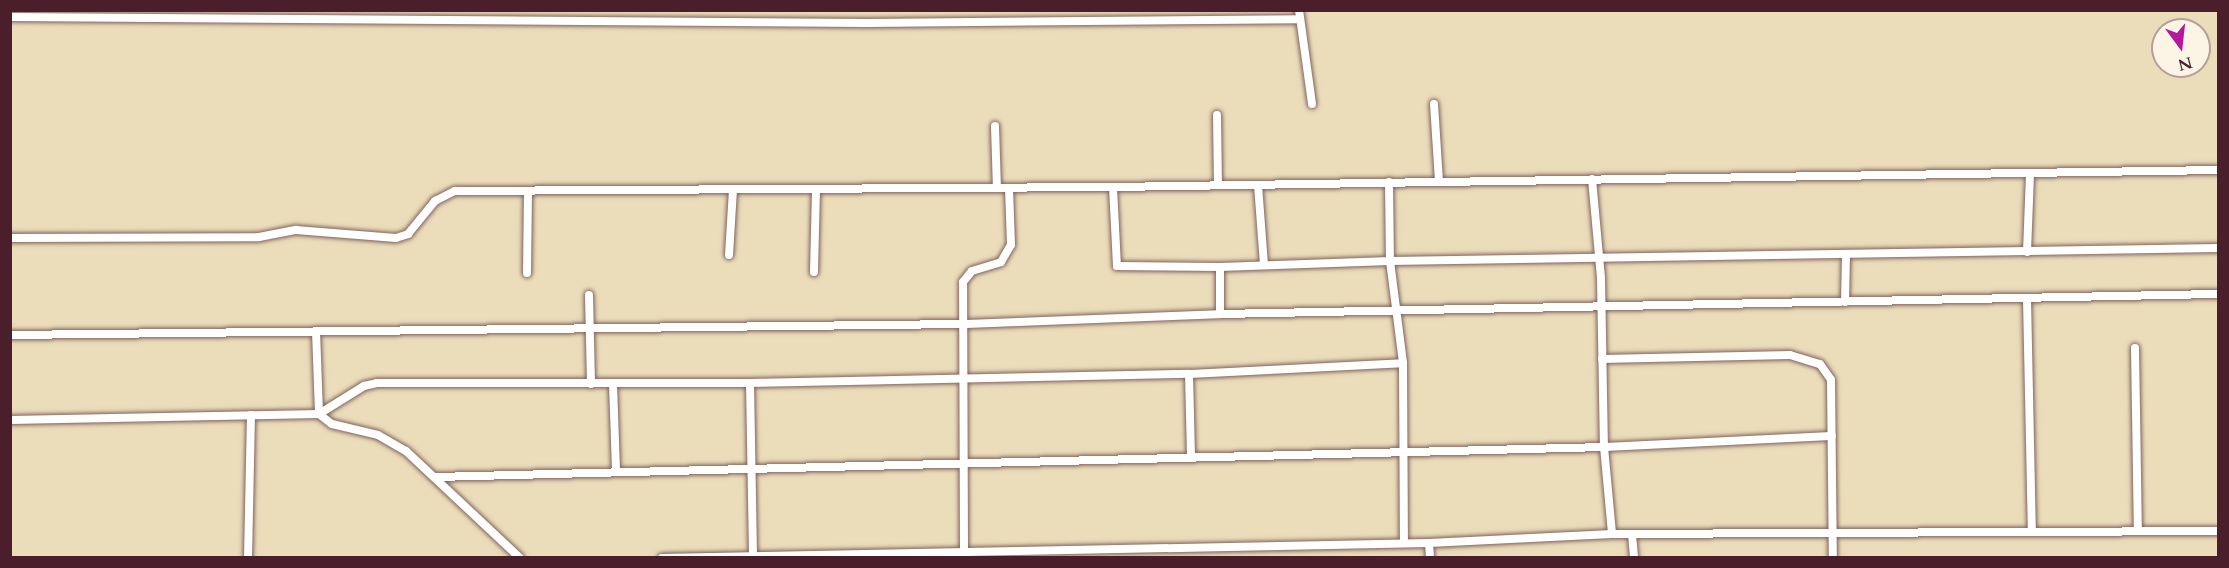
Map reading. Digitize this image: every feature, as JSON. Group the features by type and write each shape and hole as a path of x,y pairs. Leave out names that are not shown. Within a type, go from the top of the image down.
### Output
{"street":[{"path":"10,16 216,15 844,23 1299,15 1312,104"},
{"path":"1434,104 1439,181"},
{"path":"1217,115 1218,185"},
{"path":"995,126 997,188"},
{"path":"10,238 260,237 296,230 396,238 408,234 435,201 455,191 1113,187 2218,170"},
{"path":"2027,252 2030,173"},
{"path":"1592,179 1601,306 1604,447 1612,534"},
{"path":"1389,182 1390,261 1403,363 1404,542"},
{"path":"1258,185 1264,265"},
{"path":"1113,187 1117,266 1220,267 1390,261 1597,260 2218,248"},
{"path":"964,551 963,282 972,271 1001,262 1011,244 1009,188"},
{"path":"814,272 816,189"},
{"path":"729,255 733,190"},
{"path":"527,273 528,192"},
{"path":"1845,302 1846,255"},
{"path":"1220,267 1220,314"},
{"path":"10,335 964,324 1220,314 2218,294"},
{"path":"589,295 591,384"},
{"path":"2027,299 2032,532"},
{"path":"316,331 319,414"},
{"path":"2135,348 2138,531"},
{"path":"1602,359 1790,355 1820,364 1831,380 1833,558"},
{"path":"10,420 319,414 364,386 377,383 750,383 1189,374 1403,363"},
{"path":"1189,374 1191,455"},
{"path":"750,383 753,554"},
{"path":"613,384 616,472"},
{"path":"319,414 332,424 378,435 406,451 520,558"},
{"path":"248,558 251,415"},
{"path":"436,477 751,470 1191,455 1604,447 1832,436"},
{"path":"662,558 753,554 964,551 994,554 1208,546 1429,543 1612,534 2218,531"},
{"path":"1632,534 1634,558"},
{"path":"1429,543 1430,558"},
{"path":"1208,546 1209,558"}]}
